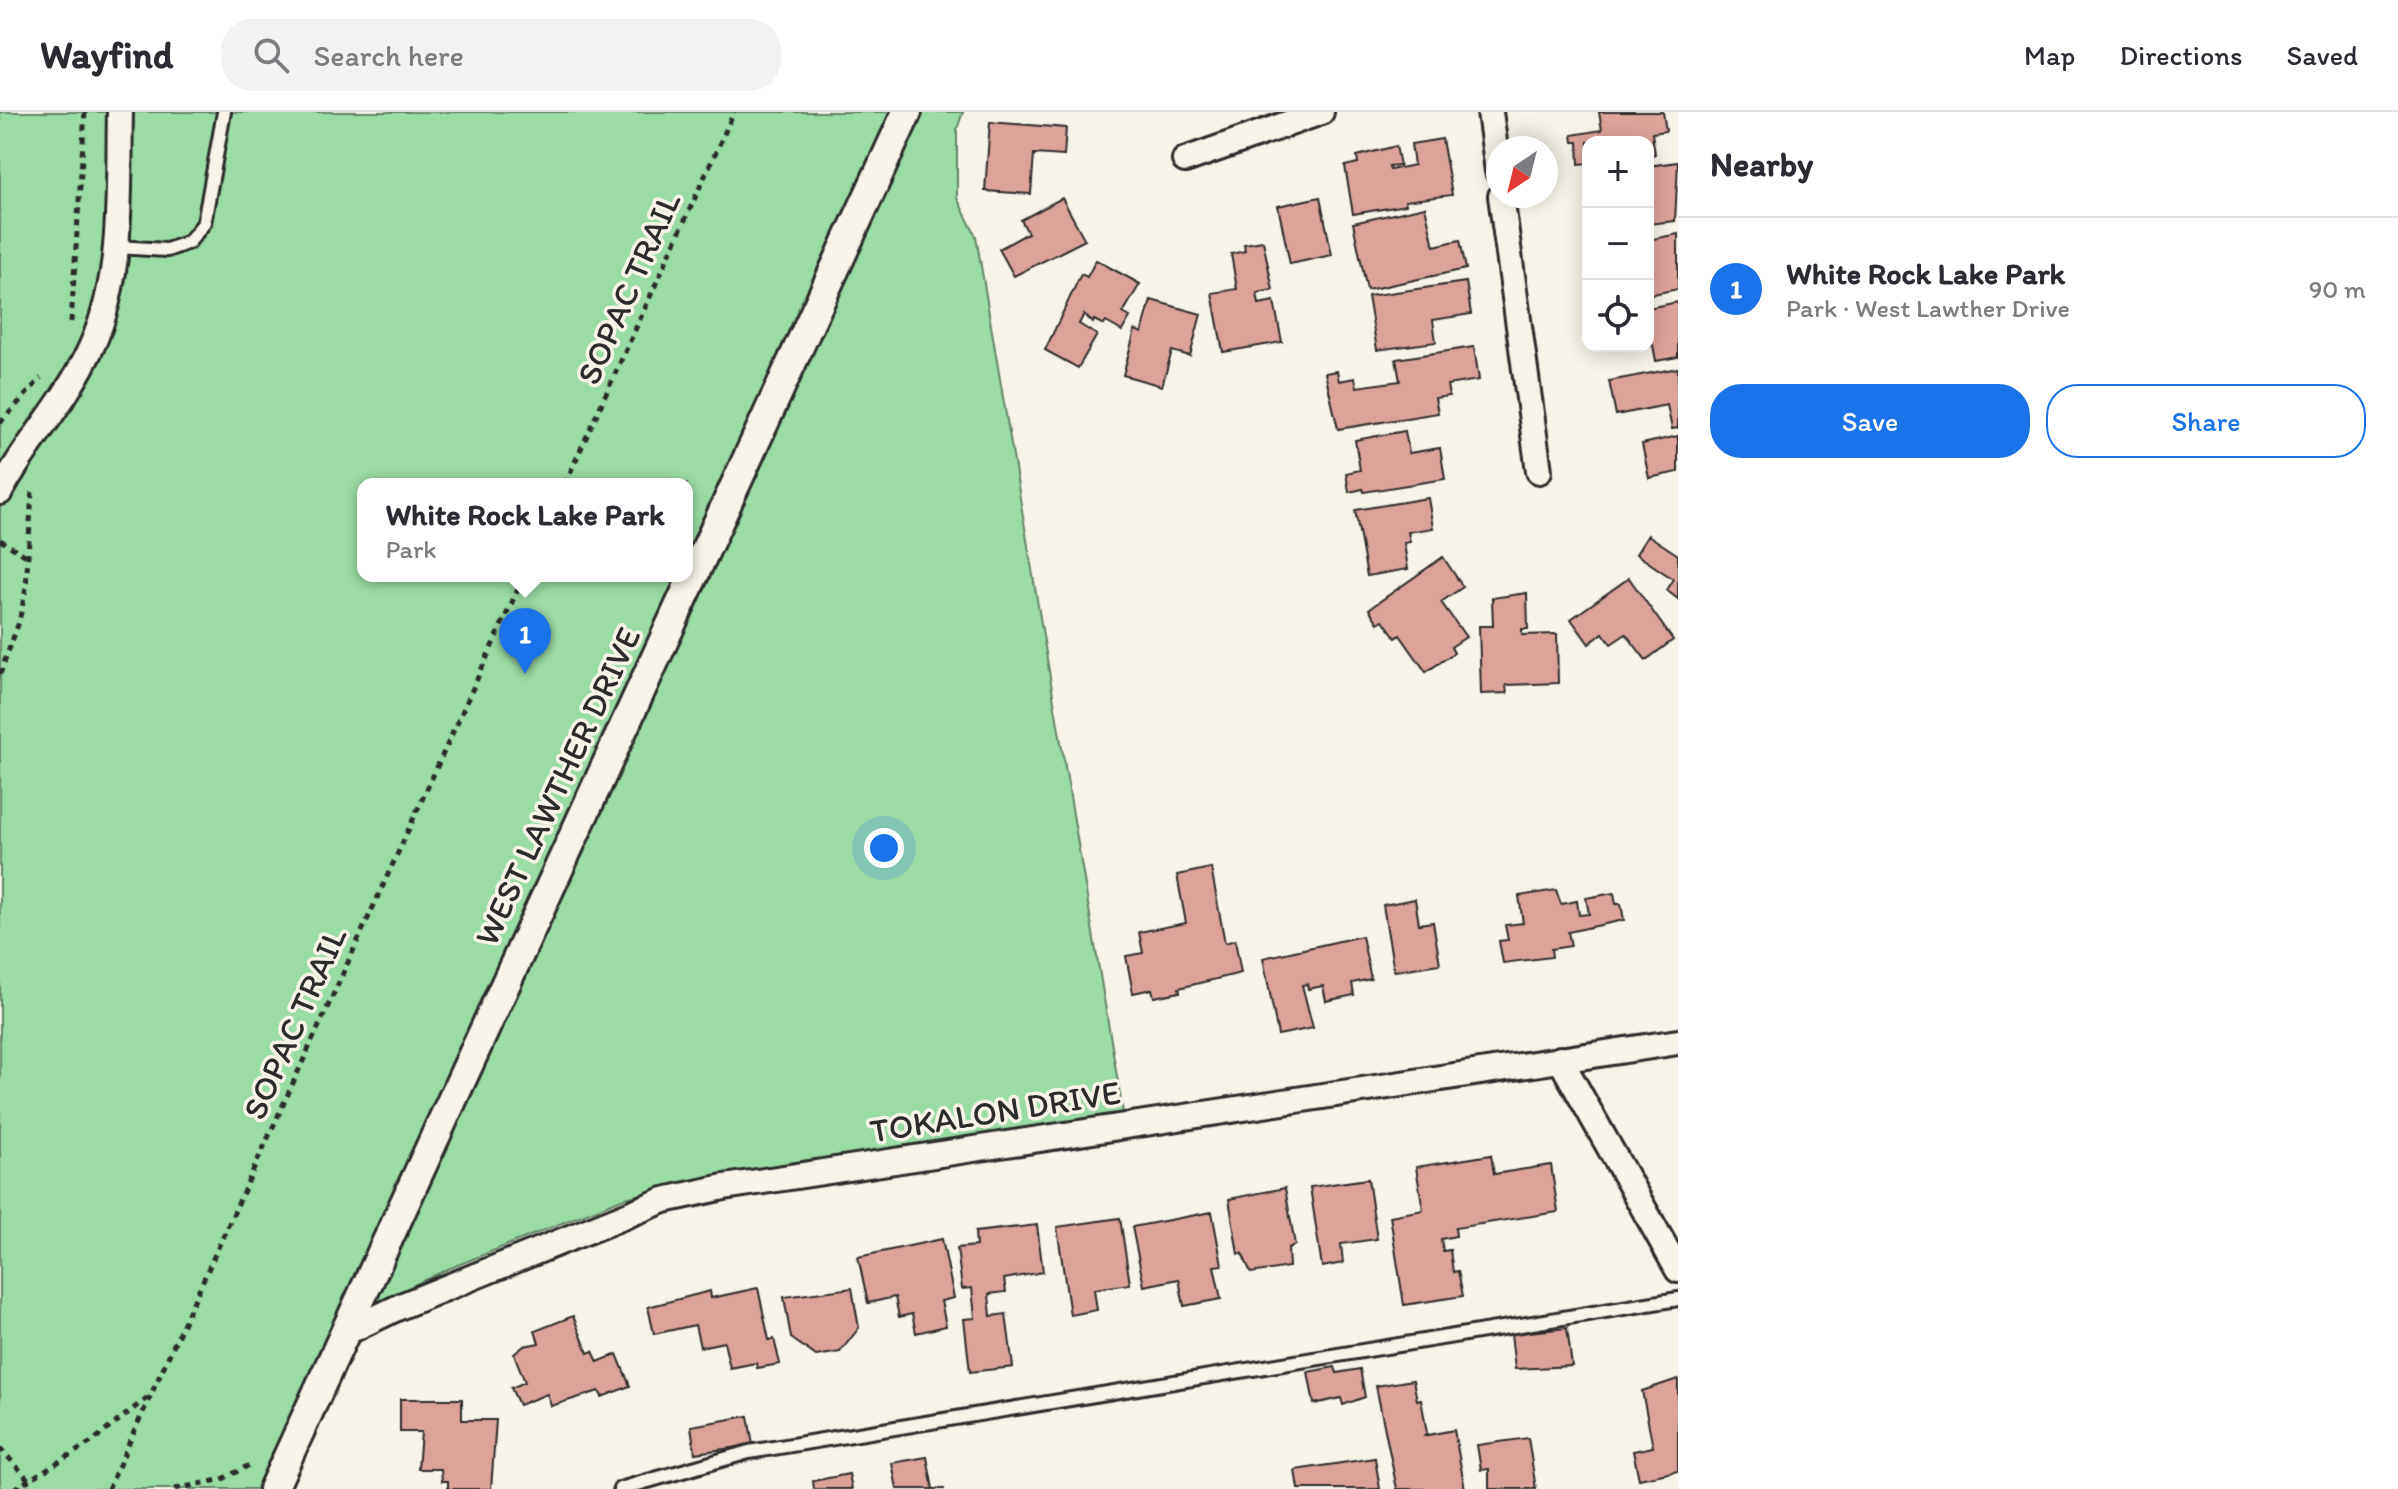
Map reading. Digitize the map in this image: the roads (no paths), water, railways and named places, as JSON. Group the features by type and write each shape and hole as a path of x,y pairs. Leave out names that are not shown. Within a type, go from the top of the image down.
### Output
{"street":[{"path":"0,492 87,357 106,305 117,247 120,112"},
{"name":"WEST LAWTHER DRIVE","path":"693,577 907,112"},
{"path":"1185,160 1321,112"},
{"path":"1490,112 1493,136"},
{"path":"1503,208 1539,471"},
{"name":"WEST LAWTHER DRIVE","path":"273,1489 691,582"},
{"name":"TOKALON DRIVE","path":"345,1333 401,1306 664,1200 724,1187 1678,1042"},
{"path":"1560,1059 1672,1246 1678,1270"}],"lane":[{"path":"117,247 167,250 189,242 204,223 224,112"},
{"path":"620,1489 749,1452 1678,1299"}],"place":[{"name":"White Rock Lake Park","path":"525,674"}]}
